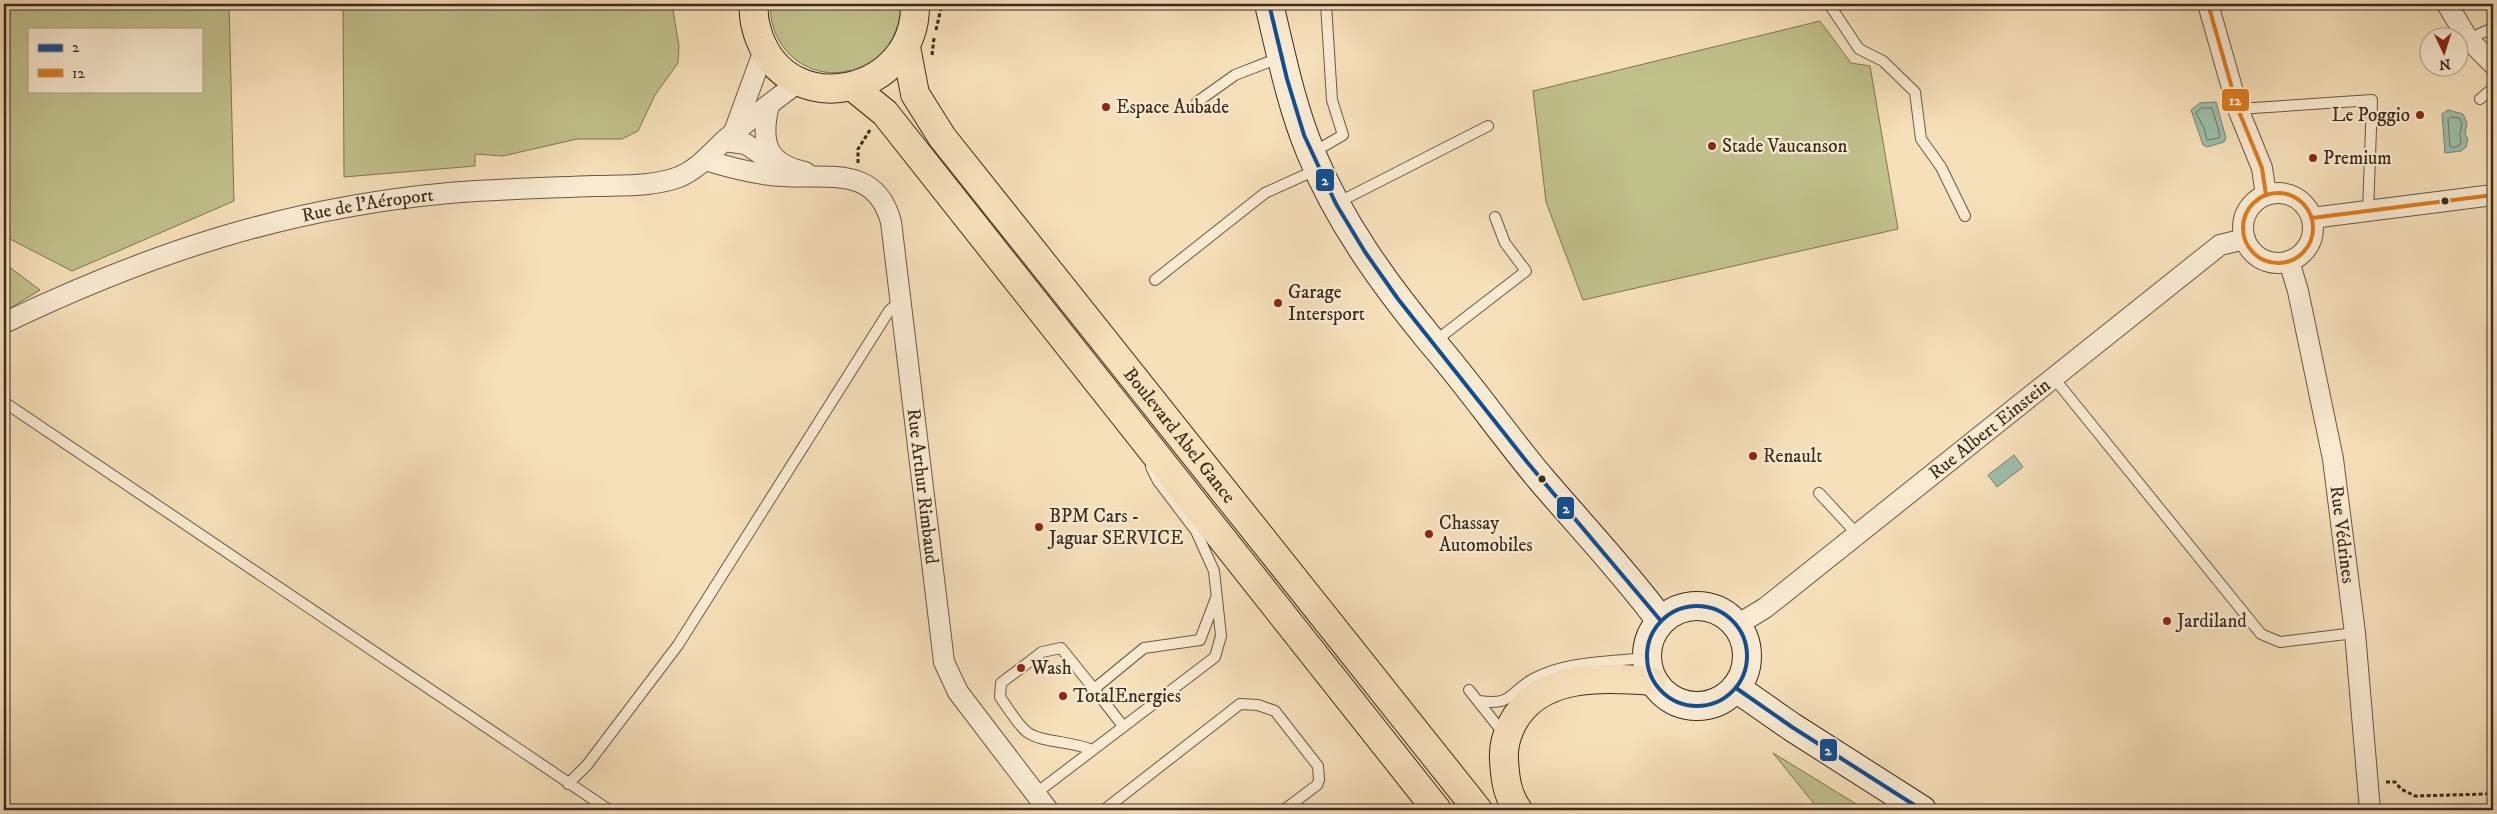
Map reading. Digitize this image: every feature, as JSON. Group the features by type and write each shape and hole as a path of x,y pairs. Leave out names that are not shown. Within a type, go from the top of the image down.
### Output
{"main road":[{"path":"754,4 753,19 764,50 779,69 799,82 826,89 854,87 884,73 906,47 915,20 915,4"},
{"name":"Boulevard Abel Gance","path":"906,47 915,94 942,137 1478,810"},
{"name":"Boulevard Abel Gance","path":"854,87 885,113 1437,810"},
{"path":"1518,810 1509,799 1504,770 1503,749 1506,737 1517,715 1529,702 1543,692 1564,684 1619,679 1649,669"}],"street":[{"path":"1270,4 1282,57 1315,161 1336,204 1380,277 1526,460 1641,594 1660,621"},
{"path":"2208,4 2238,109 2262,168 2266,196"},
{"path":"2447,4 2461,28"},
{"path":"2470,41 2493,64"},
{"name":"Rue de l'Aéroport","path":"729,138 764,50"},
{"name":"Rue de l'Aéroport","path":"4,323 69,292 149,259 259,225 346,205 448,193 655,183 687,174 799,82"},
{"name":"Rue Arthur Rimbaud","path":"769,105 764,130 767,148 771,154 789,168"},
{"name":"Rue Arthur Rimbaud","path":"729,138 746,144 770,162 821,175"},
{"name":"Rue Arthur Rimbaud","path":"706,160 756,173 784,176 821,175 846,177 875,193 882,202 891,222 944,662 958,692 1041,789 1048,810"},
{"path":"2277,193 2288,194 2299,200 2307,208 2312,218 2313,229 2309,244 2298,257 2289,262 2272,262 2257,256 2245,238 2243,228 2249,208 2266,196 2277,193"},
{"path":"2312,218 2368,213 2493,195"},
{"name":"Rue Albert Einstein","path":"1737,625 1765,608 2220,245 2245,238"},
{"name":"Rue Védrines","path":"2289,262 2298,291 2333,459 2355,633 2370,810"},
{"path":"1700,606 1721,611 1737,625 1745,640 1748,657 1745,674 1736,688 1719,702 1698,707 1677,703 1663,694 1649,669 1648,644 1652,632 1660,621 1679,609 1700,606"},
{"path":"1736,688 1792,727 1922,810"}],"lane":[{"path":"1155,280 1266,193 1315,161 1343,135 1332,100 1326,4"},
{"path":"1829,4 1859,49 1883,61 1915,92 1920,139 1941,167 1965,216"},
{"path":"2470,38 2493,28"},
{"path":"1197,102 1235,75 1282,57"},
{"path":"2480,99 2493,88"},
{"path":"2238,109 2372,100 2368,213"},
{"path":"1336,204 1488,126"},
{"path":"1434,343 1526,271 1504,243 1495,217"},
{"path":"568,784 587,765 678,645 889,311 900,301"},
{"path":"2053,377 2261,634 2280,642 2355,633"},
{"path":"4,402 609,810"},
{"path":"1041,789 1215,657 1221,636 1214,572 1196,531 1158,481 1125,417"},
{"path":"1819,493 1857,534"},
{"path":"1094,689 1144,648 1200,640 1217,597"},
{"path":"1092,750 1079,744 1036,736 1026,732 1000,697 1001,683 1042,652 1061,648 1123,726"},
{"path":"1479,701 1500,702 1507,700 1531,680 1558,669 1649,669"},
{"path":"1469,690 1506,737"},
{"path":"1104,810 1240,704 1258,705 1274,711 1318,766 1319,780 1317,785 1284,810"}],"path":[{"path":"931,61 942,4"},
{"path":"858,163 858,149 874,125"},
{"path":"2401,789 2415,796 2487,794 2493,791"}],"green space":[{"path":"4,4 229,4 234,201 72,271 4,236"},
{"path":"343,4 672,4 679,46 678,63 655,95 638,131 622,139 577,139 503,156 475,154 475,166 344,177"},
{"path":"771,4 901,4 901,12 895,33 889,45 880,54 858,68 845,72 831,73 818,71 806,66 790,55 775,31 772,22"},
{"name":"Stade Vaucanson","path":"1820,21 1851,63 1870,66 1898,229 1583,300 1546,202 1533,91"},
{"path":"4,263 40,290 4,312"},
{"path":"1773,753 1866,810 1819,810"}],"water":[{"path":"2216,102 2226,138 2224,142 2207,147 2203,145 2191,110 2200,103"},
{"path":"2448,110 2463,114 2467,123 2465,134 2468,139 2466,147 2461,151 2445,153 2442,114"},
{"path":"2014,455 2023,467 1997,487 1988,475"}],"transit line":[{"name":"2","path":"1269,4 1287,79 1304,135 1336,204 1365,252 1398,299 1527,462 1661,621"},
{"name":"12","path":"2208,4 2238,109 2262,168 2266,195"},
{"name":"12","path":"2278,193 2291,196 2303,203 2310,215 2313,228 2310,241 2303,253 2291,260 2278,263 2265,260 2253,253 2246,241 2243,228 2246,215 2253,203 2265,196 2278,193"},
{"name":"12","path":"2312,218 2493,195"},
{"name":"2","path":"1697,606 1707,607 1725,614 1739,628 1746,646 1747,656 1746,666 1739,684 1725,698 1707,705 1697,706 1687,705 1669,698 1655,684 1648,666 1647,656 1648,646 1655,628 1669,614 1687,607 1697,606"},
{"name":"2","path":"1736,688 1792,727 1922,810"}],"place":[{"name":"Espace Aubade","path":"1106,107"},
{"name":"Le Poggio","path":"2420,115"},
{"name":"Stade Vaucanson","path":"1712,146"},
{"name":"Premium","path":"2313,158"},
{"name":"Garage Intersport","path":"1278,303"},
{"name":"Renault","path":"1753,456"},
{"name":"BPM Cars - Jaguar SERVICE","path":"1039,527"},
{"name":"Chassay Automobiles","path":"1429,534"},
{"name":"Jardiland","path":"2167,621"},
{"name":"Wash","path":"1021,668"},
{"name":"TotalEnergies","path":"1063,696"}]}
